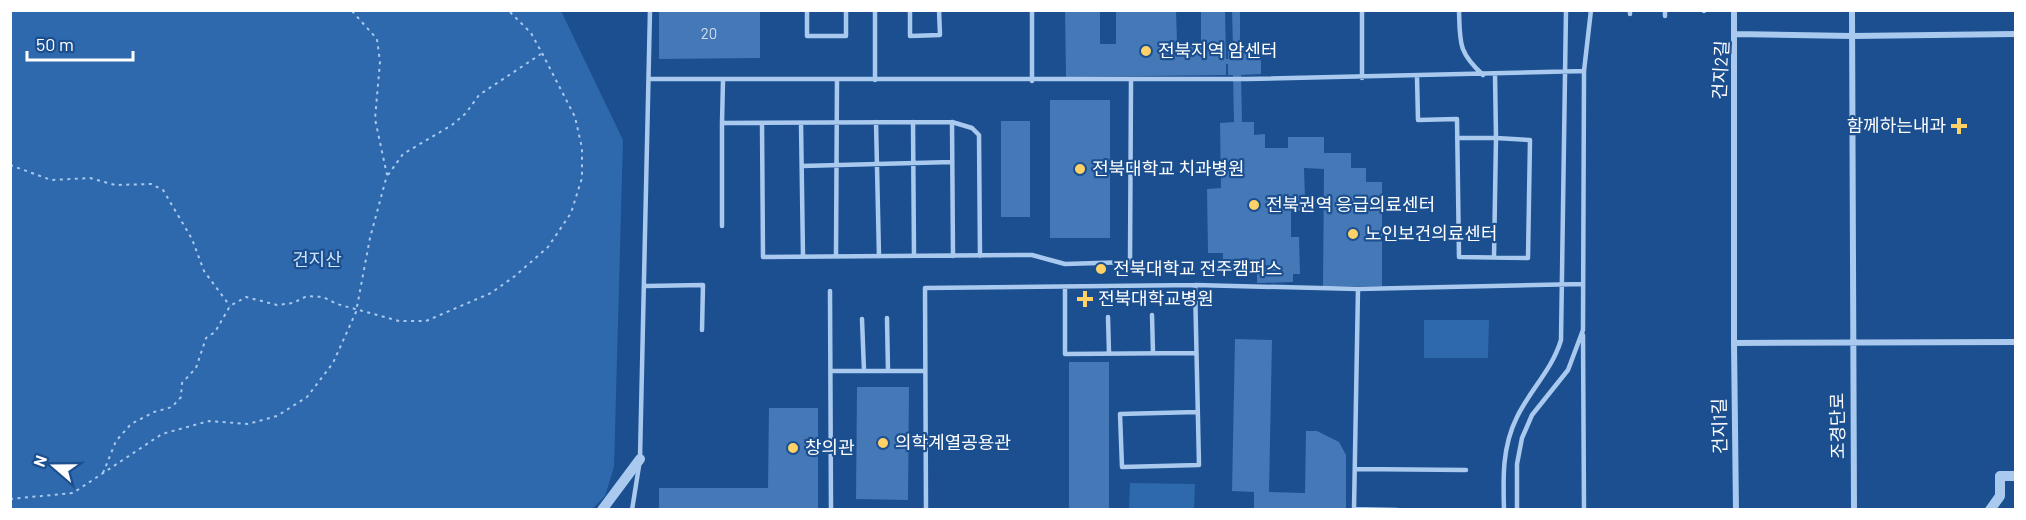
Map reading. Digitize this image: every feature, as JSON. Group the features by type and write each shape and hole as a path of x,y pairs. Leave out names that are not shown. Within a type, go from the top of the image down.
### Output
{"street":[{"path":"1734,10 1734,34"},
{"path":"1852,10 1852,342"},
{"name":"건지2길","path":"1734,185 1734,34 1852,36 2016,34"},
{"name":"건지1길","path":"1734,185 1736,510"},
{"name":"조경단로","path":"1852,342 1854,510"},
{"path":"1734,343 2016,342"},
{"path":"602,510 640,459"},
{"path":"1990,510 2000,496 2000,476 2016,476"}],"lane":[{"path":"632,510 640,459 646,285 650,10"},
{"path":"807,10 807,36 846,36 846,10"},
{"path":"875,10 875,80"},
{"path":"910,10 910,36 939,35 939,10"},
{"path":"1032,10 1032,81"},
{"path":"1362,10 1362,78"},
{"path":"1459,10 1460,47 1468,61 1484,75"},
{"path":"1504,510 1506,443 1517,416 1555,360 1561,340 1566,10"},
{"path":"1584,510 1584,71 1591,10"},
{"path":"649,79 1032,81 1362,78 1584,71"},
{"path":"1494,257 1496,74"},
{"path":"1417,77 1418,120 1457,119 1457,138 1459,257 1528,258 1530,140 1457,138"},
{"path":"722,226 723,80"},
{"path":"836,256 837,80"},
{"path":"762,123 763,257 1032,255 1065,264 1130,262 1131,80"},
{"path":"876,122 879,256"},
{"path":"913,122 914,256"},
{"path":"952,122 953,256"},
{"path":"722,123 962,123 979,135 980,256"},
{"path":"801,123 803,256"},
{"path":"802,166 952,162"},
{"path":"926,510 925,288 1195,285 1358,289 1583,284"},
{"path":"646,285 703,285 702,330"},
{"path":"1195,285 1199,465 1122,467 1120,414 1197,411"},
{"path":"1065,288 1065,354 1196,353"},
{"path":"1358,289 1354,509 1397,510"},
{"path":"830,291 831,510"},
{"path":"1152,315 1153,353"},
{"path":"1108,316 1109,353"},
{"path":"887,318 888,371"},
{"path":"862,319 864,371"},
{"path":"1518,510 1517,464 1522,438 1532,415 1568,370 1583,330"},
{"path":"831,371 925,371"},
{"path":"1355,469 1466,470"}],"path":[{"path":"10,499 66,496 162,434 209,421 248,424 277,416 307,397 333,363 356,309 370,238 387,175 375,119 380,62 377,39 363,20 351,10"},
{"path":"103,473 116,441 131,424 154,412 172,407 181,397 182,383 196,368 206,338 215,332 230,306 246,297 277,305 293,303 308,296 323,297 399,321 426,321 491,293 515,276 548,247 572,213 582,178 582,148 575,117 542,53 531,33 508,10"},
{"path":"388,175 403,154 452,125 466,113 479,95 542,53"},
{"path":"10,165 51,180 90,178 115,185 151,184 163,190 192,239 204,271 230,306"}],"green space":[{"name":"건지산","path":"10,11 561,11 623,140 614,467 605,496 591,510 11,509"},
{"path":"1424,320 1489,320 1488,358 1424,358"},
{"path":"1130,483 1195,484 1194,509 1129,509"}],"building":[{"path":"659,10 760,10 760,58 659,59"},
{"path":"1065,10 1100,10 1100,44 1116,44 1116,10 1176,10 1177,43 1201,43 1201,10 1225,10 1226,59 1228,59 1228,48 1233,48 1232,10 1240,10 1240,48 1261,48 1261,74 1241,75 1242,122 1254,122 1254,135 1265,134 1265,148 1288,148 1288,137 1324,137 1324,153 1351,153 1351,168 1366,168 1366,182 1382,182 1382,286 1323,286 1324,169 1304,168 1305,199 1300,199 1300,211 1291,211 1291,237 1299,237 1300,274 1293,274 1293,282 1257,283 1257,268 1274,267 1274,265 1223,266 1223,253 1208,253 1207,189 1221,188 1220,123 1234,122 1233,75 1228,75 1228,64 1226,64 1226,75 1066,77"},
{"name":"전북대학교 치과병원","path":"1050,100 1110,100 1110,238 1050,238"},
{"path":"1001,121 1030,121 1030,217 1001,217"},
{"path":"1235,339 1272,340 1269,492 1305,493 1306,431 1317,431 1339,442 1346,455 1346,510 1254,510 1254,492 1232,491"},
{"path":"1069,362 1109,362 1109,510 1069,510"},
{"name":"의학계열공용관","path":"857,387 909,387 908,500 856,499"},
{"name":"창의관","path":"769,408 818,408 818,510 659,510 659,488 768,488"}],"place":[{"name":"전북지역 암센터","path":"1146,51"},
{"name":"함께하는내과","path":"1959,126"},
{"name":"전북대학교 치과병원","path":"1080,169"},
{"name":"전북권역 응급의료센터","path":"1254,205"},
{"name":"노인보건의료센터","path":"1353,234"},
{"name":"전북대학교 전주캠퍼스","path":"1101,269"},
{"name":"전북대학교병원","path":"1085,299"},
{"name":"의학계열공용관","path":"883,443"},
{"name":"창의관","path":"793,448"}]}
